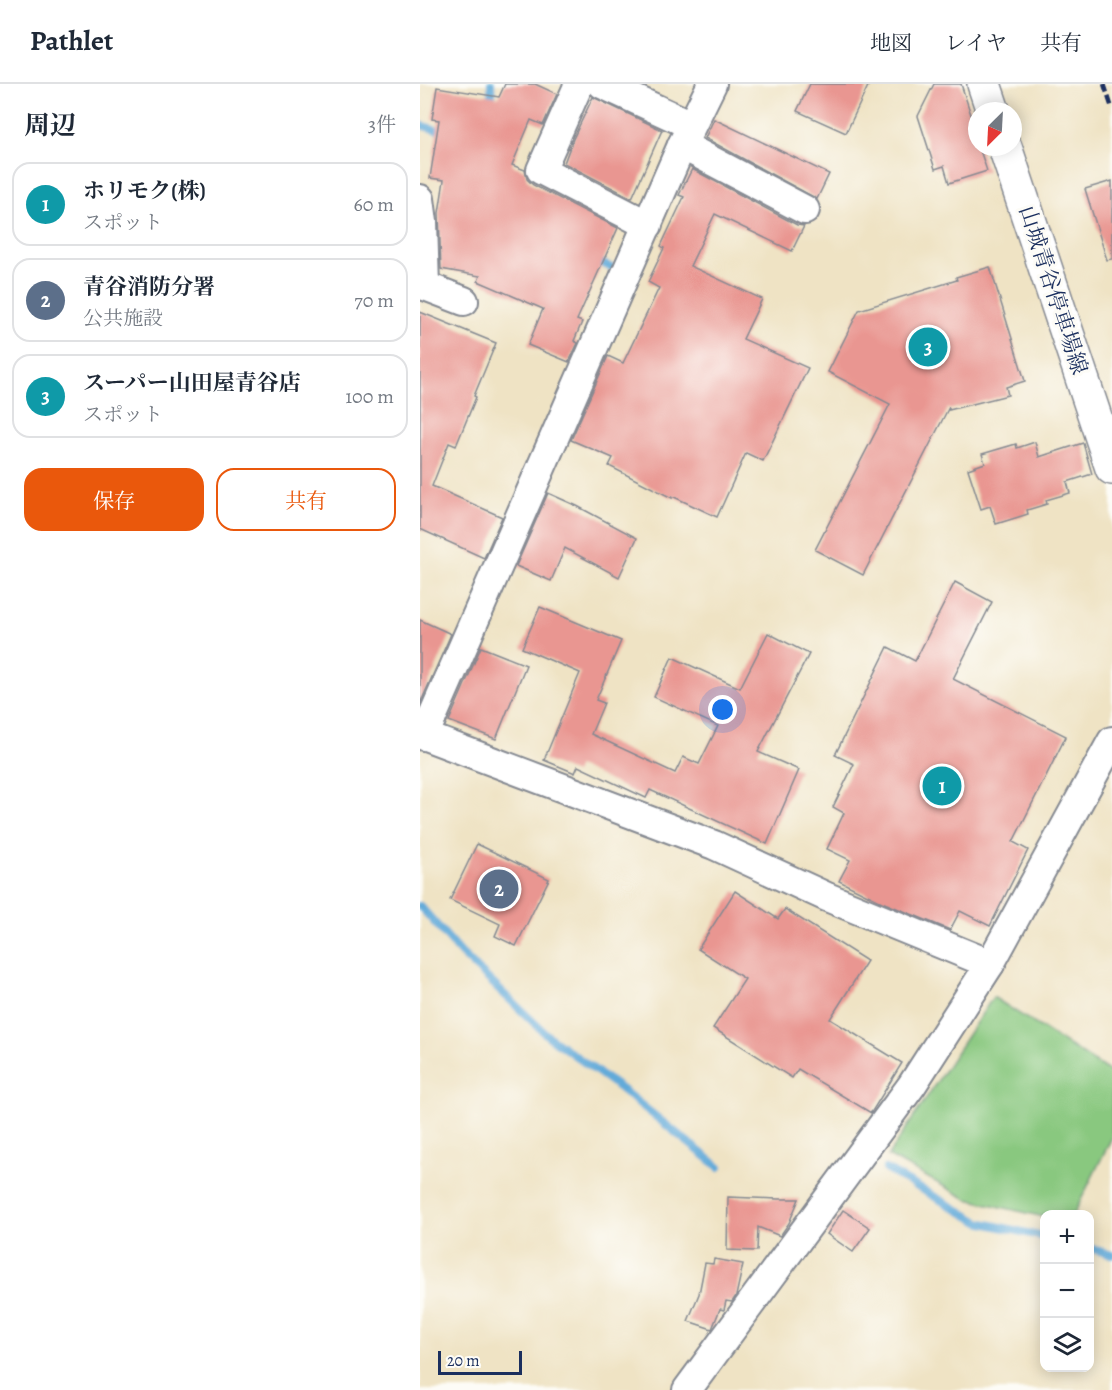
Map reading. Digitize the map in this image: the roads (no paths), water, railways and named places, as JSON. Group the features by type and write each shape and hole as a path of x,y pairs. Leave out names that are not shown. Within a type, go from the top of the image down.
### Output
{"main road":[{"path":"984,84 990,102"},
{"name":"山城青谷停車場線","path":"1008,156 1112,468"}],"street":[{"path":"579,84 541,170 648,225"},
{"path":"602,84 805,210"},
{"path":"712,84 687,135 422,735 714,844 827,897 990,964"},
{"path":"420,199 423,222 423,285 464,301"},
{"path":"687,1390 912,1085 990,964 1112,741"}],"waterway":[{"path":"491,84 492,106"},
{"path":"420,125 448,133"},
{"path":"593,259 612,268"},
{"path":"420,906 461,953 548,1036 621,1089 719,1167"},
{"path":"886,1169 979,1222 1040,1236"},
{"path":"1094,1249 1112,1255"}],"railway":[{"path":"1104,84 1112,108"}],"place":[{"name":"スーパー山田屋青谷店","path":"928,347"},
{"name":"ホリモク(株)","path":"942,786"},
{"name":"青谷消防分署","path":"499,889"}]}
